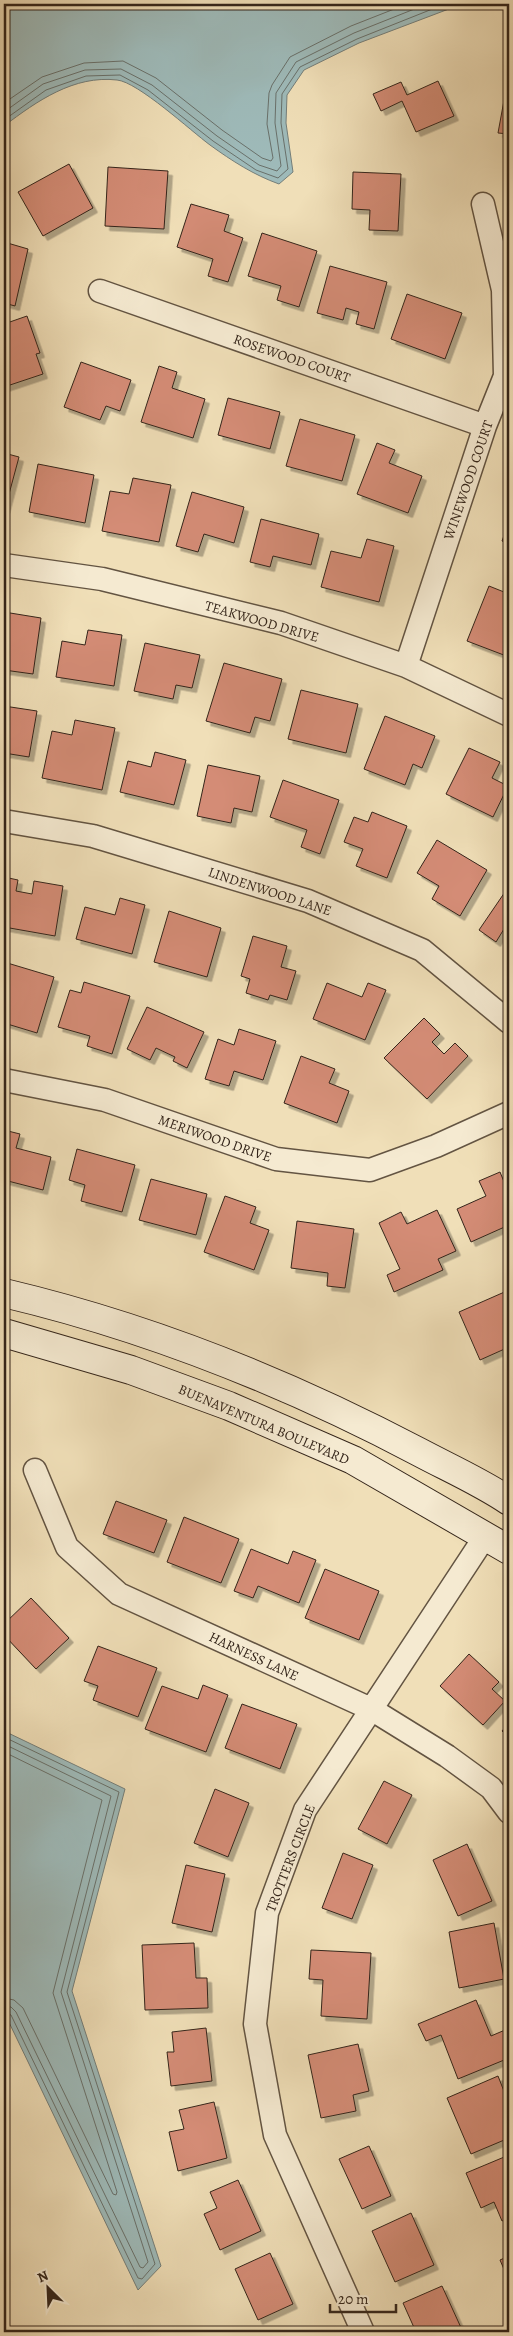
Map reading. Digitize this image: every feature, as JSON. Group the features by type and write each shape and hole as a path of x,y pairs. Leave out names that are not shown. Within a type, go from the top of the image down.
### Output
{"main road":[{"path":"4,1293 126,1327 236,1366 378,1430 508,1497 486,1535"},
{"name":"BUENAVENTURA BOULEVARD","path":"4,1333 131,1370 229,1406 353,1460 509,1550"}],"street":[{"name":"WINEWOOD COURT","path":"406,666 485,426 505,376 503,290 483,204"},
{"name":"ROSEWOOD COURT","path":"100,291 485,426"},
{"name":"TEAKWOOD DRIVE","path":"4,565 102,579 281,623 406,666 509,715"},
{"name":"LINDENWOOD LANE","path":"4,821 93,836 308,901 422,950 509,1022"},
{"name":"MERIWOOD DRIVE","path":"4,1080 106,1100 276,1159 370,1170 436,1146 509,1113"},
{"name":"HARNESS LANE","path":"35,1470 67,1547 119,1594 371,1709 448,1756 491,1788 509,1812"},
{"name":"TROTTERS CIRCLE","path":"363,2332 275,2135 255,2024 267,1913 305,1810 486,1535"}],"water":[{"path":"4,4 462,4 359,43 304,70 287,95 286,123 293,172 279,184 235,162 210,145 151,98 138,89 117,80 101,80 71,86 43,99 4,126"},
{"path":"4,1731 125,1789 72,1991 161,2266 138,2290 4,2012"}],"building":[{"path":"509,73 509,134 498,133"},
{"path":"438,81 454,116 416,132 402,101 381,111 373,94 401,82 407,95"},
{"path":"69,164 93,208 43,236 18,192"},
{"path":"108,167 168,171 164,229 105,226"},
{"path":"353,172 401,174 398,231 369,230 370,210 352,209"},
{"path":"191,204 229,215 224,231 243,238 228,282 208,276 213,259 177,247"},
{"path":"262,233 317,251 299,307 277,300 281,286 248,276"},
{"path":"4,242 28,249 15,306 4,303"},
{"path":"330,266 387,282 374,329 356,324 359,312 346,308 343,320 317,313"},
{"path":"407,294 462,313 445,359 391,339"},
{"path":"27,316 40,353 36,354 43,374 4,387 4,324"},
{"path":"81,362 131,380 120,411 106,406 100,420 64,407"},
{"path":"159,366 177,372 172,388 205,399 193,438 141,422"},
{"path":"228,398 280,412 270,449 218,435"},
{"path":"300,419 355,435 342,481 286,466"},
{"path":"377,443 395,450 389,463 422,476 408,513 357,494"},
{"path":"4,453 19,457 5,509 4,509"},
{"path":"38,464 94,475 85,523 29,512"},
{"path":"133,478 171,485 159,542 102,531 110,491 129,494"},
{"path":"192,492 244,507 234,543 204,534 198,552 176,546"},
{"path":"261,519 319,534 311,565 273,556 270,567 250,562"},
{"path":"509,522 509,544 502,541"},
{"path":"367,539 394,546 379,602 321,587 331,551 361,558"},
{"path":"489,586 509,594 509,657 467,641"},
{"path":"4,612 41,618 33,674 4,670"},
{"path":"88,630 122,635 114,686 56,677 62,641 85,645"},
{"path":"145,643 200,655 192,688 176,685 173,699 134,691"},
{"path":"224,663 282,679 270,721 255,717 250,733 206,721"},
{"path":"301,690 358,704 346,753 288,739"},
{"path":"4,706 37,711 29,757 4,753"},
{"path":"385,716 435,736 422,768 413,764 405,785 364,769"},
{"path":"75,720 115,728 102,790 42,778 52,731 72,735"},
{"path":"469,748 500,762 492,778 508,786 493,817 446,794"},
{"path":"155,752 186,760 174,805 120,792 128,761 151,767"},
{"path":"208,765 260,776 252,812 234,808 231,823 197,816"},
{"path":"283,780 339,800 320,854 301,847 307,830 270,817"},
{"path":"372,812 407,826 387,878 356,866 363,849 344,842 354,817 368,822"},
{"path":"437,840 487,870 460,916 432,899 439,886 417,873"},
{"path":"4,877 18,880 16,891 32,894 34,881 63,886 55,936 4,927"},
{"path":"507,889 509,891 509,933 504,929 496,942 479,930"},
{"path":"120,898 145,905 132,954 76,939 85,907 115,915"},
{"path":"169,911 221,928 207,977 154,962"},
{"path":"253,936 287,946 281,967 296,971 287,1000 270,995 268,1000 246,993 250,979 241,976"},
{"path":"4,962 54,977 37,1033 4,1023"},
{"path":"84,982 130,996 112,1054 87,1046 90,1036 58,1027 70,990 81,993"},
{"path":"327,983 362,997 368,983 386,990 365,1040 313,1019"},
{"path":"147,1007 204,1032 187,1068 173,1061 175,1057 156,1048 150,1060 127,1049"},
{"path":"424,1018 440,1034 432,1042 444,1054 455,1043 468,1056 427,1099 384,1058"},
{"path":"239,1029 276,1041 263,1080 234,1071 229,1086 205,1079 218,1039 234,1045"},
{"path":"301,1056 335,1069 329,1083 349,1091 337,1123 284,1103"},
{"path":"4,1130 20,1134 16,1148 51,1157 43,1190 4,1180"},
{"path":"77,1149 135,1165 122,1212 81,1201 85,1185 69,1180"},
{"path":"500,1172 509,1194 509,1225 471,1242 457,1209 486,1196 479,1181"},
{"path":"151,1179 207,1194 196,1235 139,1220"},
{"path":"225,1196 256,1207 250,1223 269,1230 254,1270 204,1252"},
{"path":"437,1210 456,1251 438,1259 443,1270 394,1292 387,1275 400,1269 379,1223 401,1212 407,1224"},
{"path":"297,1221 354,1229 345,1288 327,1286 328,1273 291,1268"},
{"path":"509,1290 509,1347 480,1360 459,1312"},
{"path":"116,1501 167,1520 154,1553 103,1534"},
{"path":"184,1517 239,1539 221,1583 167,1562"},
{"path":"251,1549 288,1564 293,1551 316,1560 299,1603 258,1586 253,1598 234,1591"},
{"path":"325,1569 379,1591 359,1640 305,1618"},
{"path":"31,1598 69,1638 36,1669 4,1635 4,1624"},
{"path":"98,1646 157,1668 138,1717 93,1700 98,1686 84,1681"},
{"path":"469,1654 499,1682 492,1689 505,1701 483,1725 440,1686"},
{"path":"203,1685 228,1695 206,1752 145,1729 162,1686 198,1699"},
{"path":"242,1704 297,1724 280,1769 225,1748"},
{"path":"509,1723 509,1738 502,1731"},
{"path":"384,1781 412,1795 387,1844 358,1829"},
{"path":"215,1789 249,1803 228,1857 194,1843"},
{"path":"467,1844 492,1901 458,1916 433,1860"},
{"path":"343,1853 373,1865 352,1919 322,1908"},
{"path":"186,1865 225,1874 212,1932 172,1923"},
{"path":"494,1923 504,1979 459,1988 449,1932"},
{"path":"194,1943 196,1978 207,1978 208,2008 145,2010 142,1945"},
{"path":"311,1950 371,1953 367,2019 321,2016 323,1980 309,1979"},
{"path":"476,2000 491,2036 505,2030 509,2042 509,2058 458,2079 441,2035 426,2041 418,2024"},
{"path":"206,2028 212,2081 171,2086 167,2052 174,2052 172,2032"},
{"path":"358,2044 369,2091 353,2095 356,2111 321,2118 308,2055"},
{"path":"498,2076 509,2104 509,2138 471,2154 447,2098"},
{"path":"214,2102 227,2158 178,2171 169,2132 184,2129 179,2110"},
{"path":"369,2146 391,2196 362,2209 339,2159"},
{"path":"509,2155 509,2218 502,2221 494,2202 481,2208 466,2173"},
{"path":"238,2180 261,2231 220,2250 204,2214 217,2208 210,2192"},
{"path":"411,2213 434,2265 395,2282 372,2231"},
{"path":"270,2253 293,2304 258,2320 235,2269"},
{"path":"509,2256 509,2281 500,2260"},
{"path":"442,2286 463,2332 416,2332 403,2303"}]}
